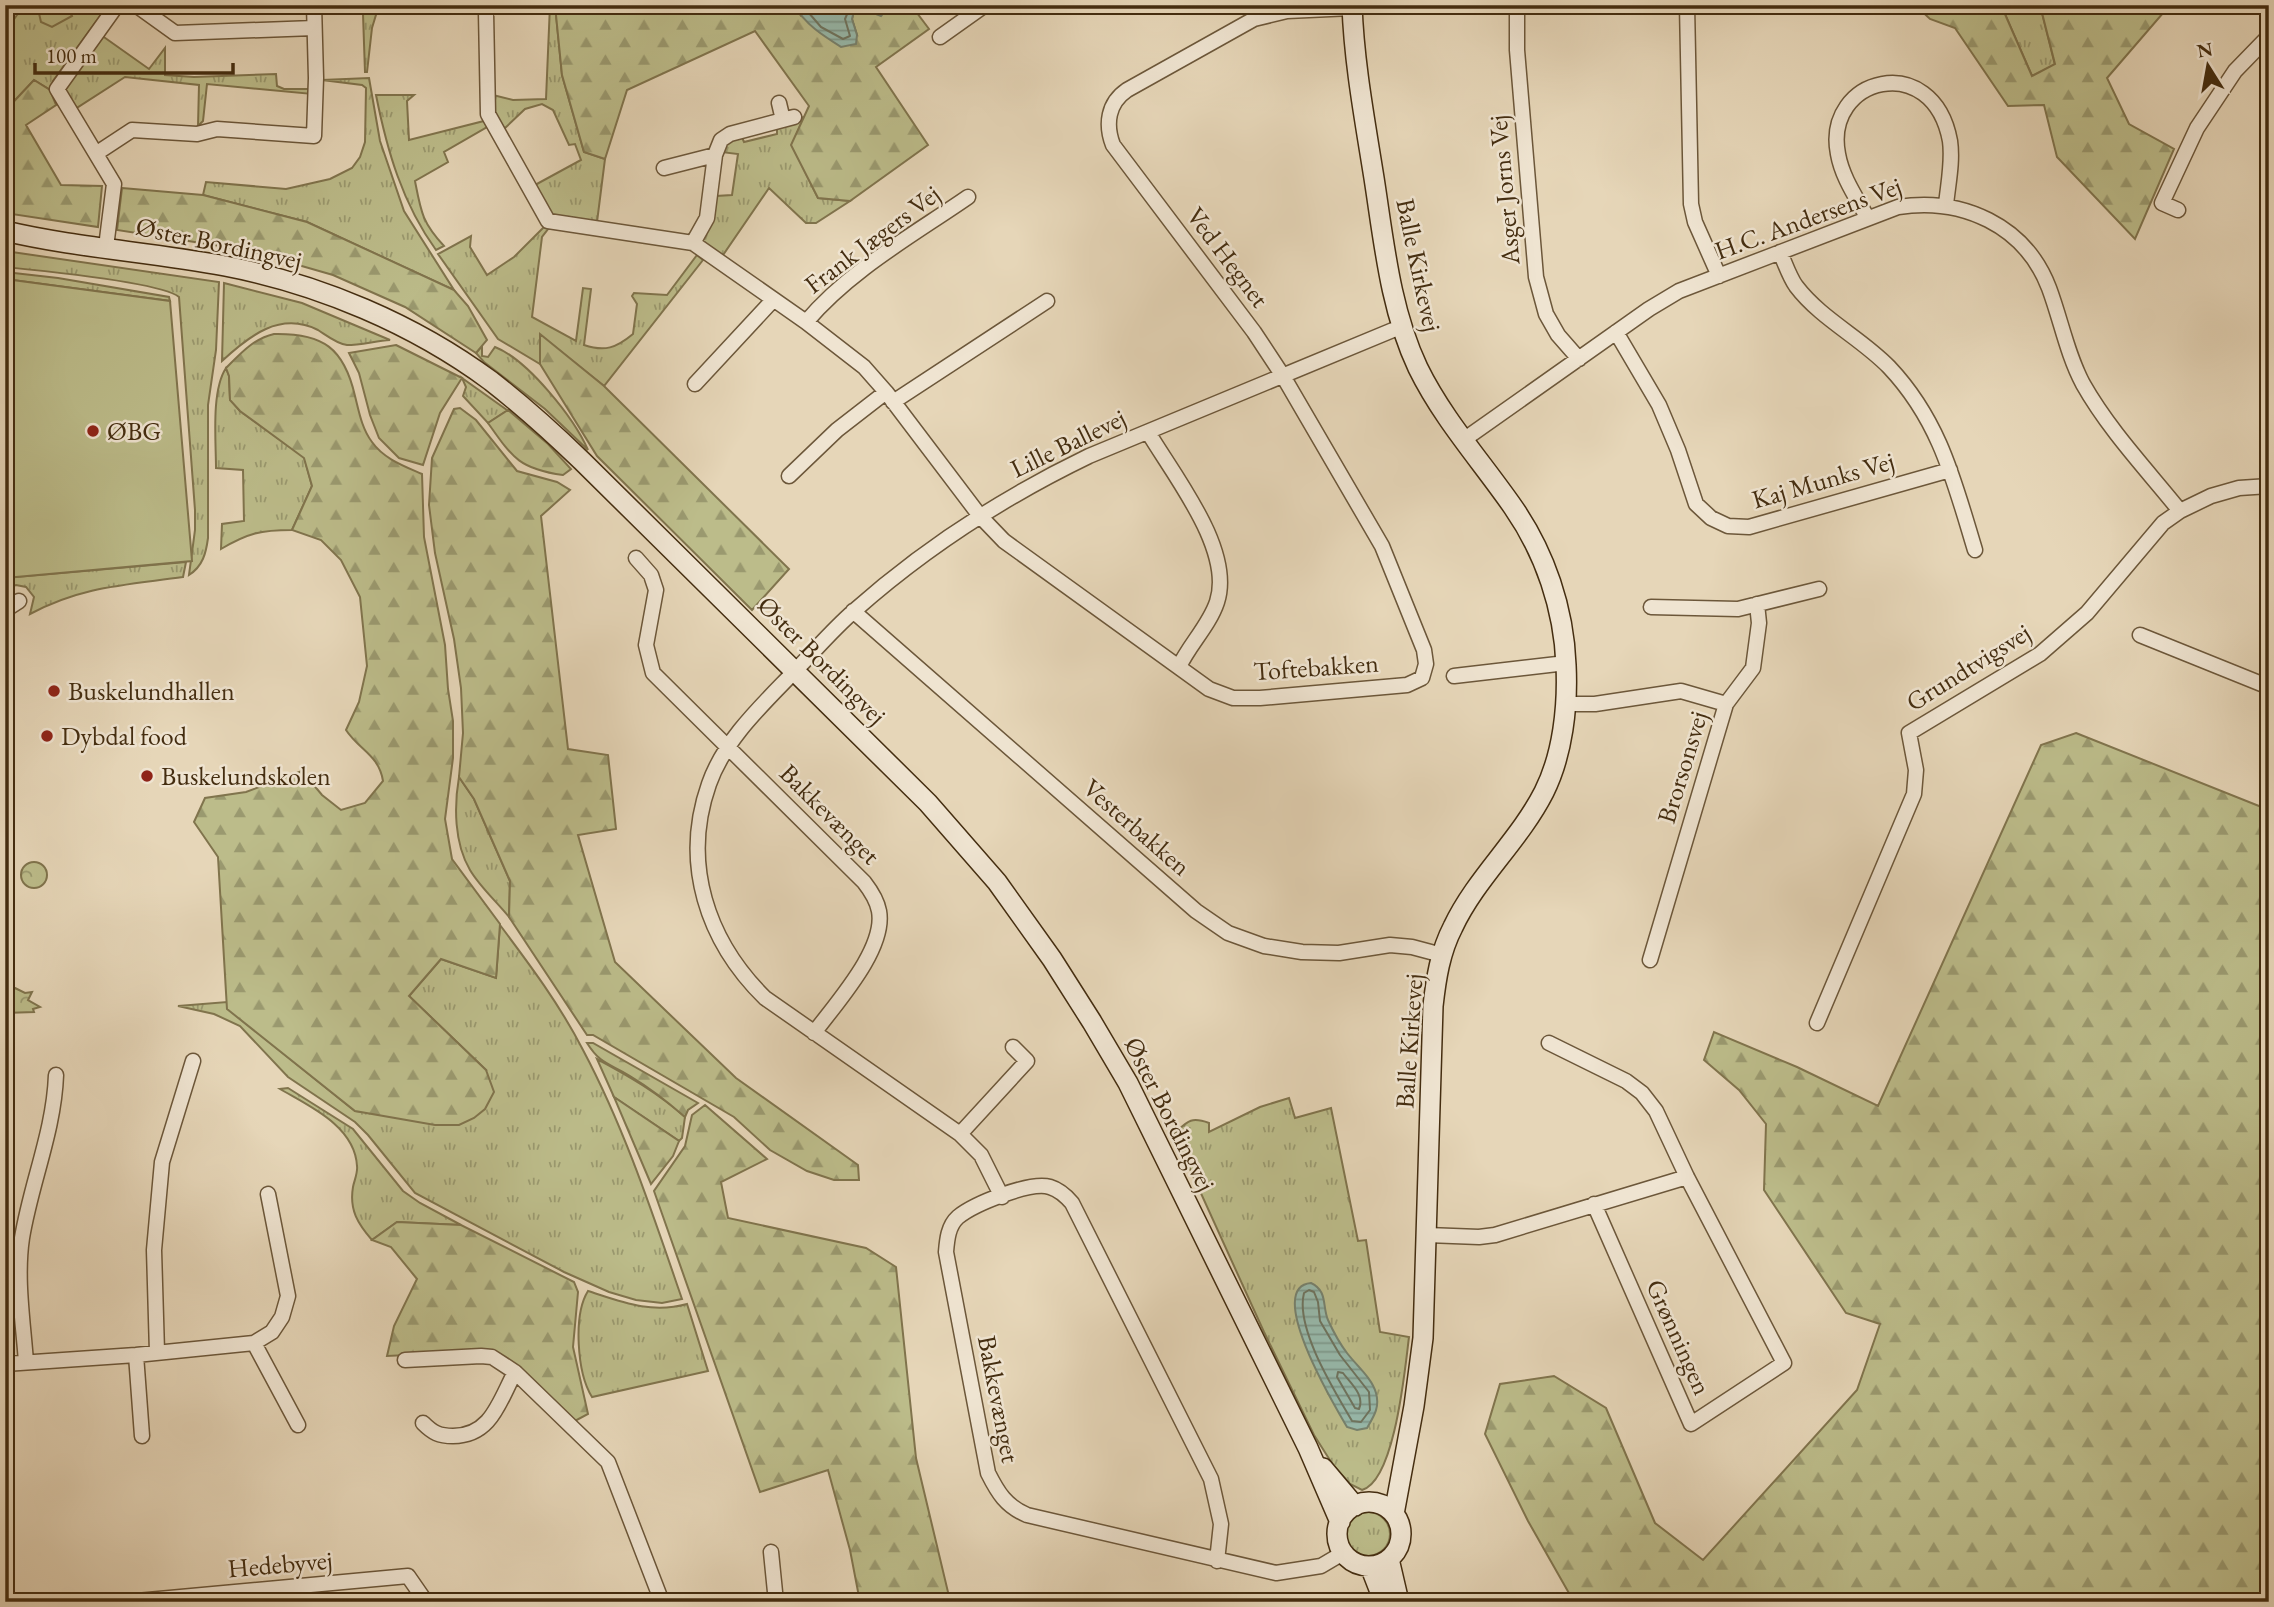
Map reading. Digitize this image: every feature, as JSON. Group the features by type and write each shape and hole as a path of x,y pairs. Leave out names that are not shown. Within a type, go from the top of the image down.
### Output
{"street":[{"path":"106,247 114,184 57,89 117,5"},
{"path":"136,5 175,33 314,28"},
{"path":"97,153 132,131 197,134 217,130 314,136 314,5"},
{"name":"Frank Jægers Vej","path":"492,5 486,12 488,114 548,221 692,243 848,354 890,397 980,516"},
{"path":"940,37 985,5"},
{"name":"Asger Jorns Vej","path":"1517,5 1517,50 1536,277 1546,314 1558,335 1579,359"},
{"path":"1687,5 1691,204 1695,222 1719,276"},
{"path":"2265,5 2269,10"},
{"name":"Balle Kirkevej","path":"1352,7 1360,88 1390,278 1403,328 1434,399 1462,441 1514,508 1537,547 1553,586 1563,627 1566,663 1566,704 1559,745 1545,790 1523,827 1470,898 1441,955 1433,1006 1423,1338 1414,1406 1394,1514"},
{"name":"Ved Hegnet","path":"1352,7 1287,11 1254,19 1127,90 1115,101 1108,118 1109,131 1113,145 1254,332 1283,376 1382,547 1424,650 1426,664 1422,678"},
{"path":"2178,210 2162,203 2197,128 2235,71 2269,36"},
{"path":"1867,217 1844,176 1838,153 1838,124 1851,102 1869,88 1892,82 1914,86 1934,101 1944,121 1951,160 1946,205"},
{"path":"692,243 707,218 715,155 721,140 730,134 788,118 779,103"},
{"path":"664,168 715,155"},
{"name":"Frank Jægers Vej","path":"806,322 824,301 850,280 968,197"},
{"name":"H.C. Andersens Vej","path":"1462,441 1679,291 1898,206 1921,203 1946,205 1973,212 1998,225 2020,242 2035,262 2048,287 2082,382 2102,415 2180,511"},
{"name":"Øster Bordingvej","path":"12,234 226,266 295,284 365,309 430,342 489,380 535,416 796,670 928,803 997,882 1052,959 1128,1083 1308,1448 1340,1522"},
{"path":"1780,252 1795,284 1809,301 1888,366 1917,400 1937,436 1975,550"},
{"name":"Frank Jægers Vej","path":"695,384 773,300"},
{"path":"789,476 837,430 1047,301"},
{"name":"Lille Ballevej","path":"796,670 853,611 937,544 1046,477 1148,432 1403,328"},
{"name":"Kaj Munks Vej","path":"1616,332 1659,405 1696,504 1711,518 1728,526 1749,527 1950,470"},
{"path":"1148,432 1208,531 1219,564 1220,585 1216,604 1178,667"},
{"path":"2180,511 2211,496 2239,488 2269,486"},
{"name":"Grundtvigsvej","path":"1817,1023 1914,794 1916,769 1909,733 2039,654 2087,613 2163,523 2180,511"},
{"name":"Toftebakken","path":"980,516 1004,541 1178,667 1209,689 1233,698 1407,685 1422,678"},
{"name":"Bakkevænget","path":"636,558 651,575 656,590 646,645 653,673 864,882 874,896 880,912 879,933 873,951 814,1033"},
{"path":"1651,607 1738,609 1819,589"},
{"path":"5,610 19,601"},
{"path":"1726,704 1753,668 1759,622 1757,604"},
{"name":"Vesterbakken","path":"853,611 1196,911 1228,933 1264,946 1302,952 1339,953 1390,945 1412,947 1441,955"},
{"path":"2140,635 2269,687"},
{"path":"1454,676 1566,663"},
{"path":"796,670 755,712 728,746 709,784 698,849 701,884 708,915 723,946 744,977 765,998 960,1134 981,1155 1002,1197"},
{"name":"Brorsonsvej","path":"1566,704 1595,704 1668,691 1681,691 1726,704 1650,960"},
{"name":"Grønningen","path":"1549,1042 1626,1081 1642,1093 1656,1111 1687,1177 1784,1363 1691,1424 1594,1205"},
{"path":"960,1134 1027,1061 1013,1047"},
{"path":"157,1352 154,1250 162,1162 193,1061"},
{"path":"26,1362 20,1272 22,1238 48,1135 56,1075"},
{"path":"1427,1235 1495,1236 1687,1177"},
{"name":"Bakkevænget","path":"1217,1561 1221,1524 1212,1479 1072,1203 1062,1192 1033,1185 981,1204 957,1218 947,1235 946,1252 988,1473 998,1494 1012,1508 1027,1516 1217,1561 1276,1573 1321,1566 1343,1553"},
{"path":"5,1364 254,1343 272,1332 282,1317 288,1296 268,1194"},
{"path":"254,1343 298,1425"},
{"path":"135,1355 142,1436"},
{"path":"405,1360 492,1357 515,1372 608,1462 662,1602"},
{"path":"423,1423 431,1432 440,1436 475,1433 487,1424 515,1372"},
{"name":"Øster Bordingvej","path":"1308,1448 1364,1504"},
{"name":"Balle Kirkevej","path":"1364,1504 1387,1485 1405,1454"},
{"path":"1364,1504 1385,1507 1394,1514 1401,1529 1401,1537 1389,1559 1370,1566 1360,1565 1343,1553 1337,1532 1346,1512 1364,1504"},
{"path":"771,1552 776,1602"},
{"path":"1389,1559 1399,1602"},
{"path":"1370,1566 1384,1602"},
{"name":"Hedebyvej","path":"126,1602 408,1576 426,1602"},
{"path":"289,1589 302,1602"}],"green space":[{"path":"24,5 108,5 53,81 56,105 50,90 34,80 5,111 5,32"},
{"path":"41,5 67,5 72,16 52,27 41,22 38,9"},
{"path":"366,5 379,5 372,28 365,72 363,14"},
{"path":"550,5 555,5 562,75 584,152 605,159 597,222 551,215 535,185 581,160 575,144 569,145 553,110 542,104 525,109 503,130 492,110 493,95 513,100 546,99"},
{"path":"555,5 794,5 801,16 857,35 852,19 854,11 860,8 872,14 886,10 885,5 911,5 929,29 876,67 928,145 850,201 818,198 791,145 809,106 755,31 627,90 605,159 584,152 562,75"},
{"path":"1915,5 2001,5 2032,76 2055,64 2040,5 2170,5 2107,78 2129,124 2174,149 2135,239 2057,157 2044,105 2008,106 1955,28 1930,19"},
{"path":"2001,5 2040,5 2055,65 2032,76"},
{"path":"101,35 149,69 165,48 165,75 194,77 276,74 277,86 284,89 311,89 312,94 207,84 203,121 198,126 199,85 125,77 75,109 66,95 66,84"},
{"path":"369,78 380,141 404,211 454,290 307,222 203,195 206,182 286,189 330,179 352,168 360,157 365,142 366,88 362,85 322,80"},
{"path":"34,80 50,90 56,105 26,125 61,185 102,186 98,227 5,213 5,111"},
{"path":"376,95 414,95 407,101 409,140 484,121 487,127 444,152 448,162 415,181 424,216 444,246 436,250 414,214 397,176"},
{"path":"804,117 792,145 818,198 850,201 816,223 806,223 769,188 721,258 700,243 716,196 732,195 738,154 721,152 724,143 741,135 744,142 777,134 777,124"},
{"path":"122,188 203,195 307,222 454,290 468,306 487,340 476,353 405,307 333,275 246,250 117,230"},
{"path":"544,227 548,229 542,237 532,317 576,341 583,288 591,289 584,345 591,347 610,347 633,334 637,304 632,296 634,293 667,295 697,255 703,260 604,386 540,335 540,364 498,339 438,254 471,236 470,247 487,275 514,257"},
{"path":"5,251 219,282 216,350 208,405 208,538 203,559 198,568 189,575 195,510 179,297 148,286 5,267"},
{"path":"5,272 169,297 170,301 5,279"},
{"name":"ØBG","path":"5,279 170,301 192,561 5,578"},
{"path":"224,283 302,303 390,340 347,345 318,330 291,323 278,325 254,335 222,361"},
{"path":"274,334 306,337 329,347 345,366 363,426 372,442 388,457 422,474 424,537 445,645 453,721 453,758 445,819 452,859 500,924 496,978 441,959 409,996 486,1070 494,1092 485,1109 459,1125 435,1125 355,1111 227,1009 218,857 194,822 205,798 246,792 302,771 322,795 341,810 365,803 383,781 373,759 346,730 359,702 367,666 360,597 341,560 321,540 292,530 312,486 304,458 240,411 230,400 226,368 254,343"},
{"path":"540,334 604,386 789,569 752,610 597,456 540,364"},
{"path":"396,345 462,378 440,413 423,465 399,458 379,438 359,373 349,353"},
{"path":"482,346 482,356 488,357 495,347 508,354 535,377 572,422 588,450 545,409 484,362 476,353"},
{"path":"226,368 230,399 240,411 304,457 312,486 292,530 255,534 221,549 222,524 244,521 243,470 216,468 216,403"},
{"path":"462,378 508,410 488,423 463,396 466,387"},
{"path":"460,408 476,420 517,471 557,482 570,490 541,516 568,749 608,755 616,829 578,835 615,962 736,1078 858,1165 859,1180 834,1180 807,1171 770,1150 734,1117 593,1035 587,1035 509,917 510,881 474,799 459,777 463,733 461,688 454,639 435,553 429,505 432,458 454,409"},
{"path":"508,410 548,444 571,469 563,475 536,469 518,460 488,423"},
{"path":"186,562 183,577 86,592 30,614 34,597 26,587 16,585 5,589 5,578"},
{"path":"2076,733 2269,810 2269,1602 1574,1602 1528,1521 1485,1434 1500,1384 1554,1376 1606,1408 1655,1523 1703,1560 1857,1390 1880,1324 1846,1313 1764,1190 1766,1124 1739,1090 1704,1060 1714,1032 1797,1067 1878,1106 2041,745"},
{"path":"459,777 474,799 510,881 509,917 470,870 461,848 456,800"},
{"path":"34,862 43,866 47,875 43,884 34,888 25,884 21,875 25,866"},
{"path":"500,925 555,1001 598,1080 637,1173 682,1299 662,1303 636,1300 609,1292 564,1272 415,1193 355,1122 288,1077 240,1026 214,1014 178,1006 227,1002 228,1009 355,1111 375,1113 486,1070 409,996 441,959 496,978"},
{"path":"15,988 25,993 32,992 28,1000 40,1007 33,1009 34,1012 5,1013 5,1004"},
{"path":"587,1043 593,1043 698,1103 688,1110 685,1117 645,1085 601,1060"},
{"path":"597,1059 643,1085 685,1117 682,1138 679,1141 614,1097"},
{"path":"288,1088 353,1129 403,1191 461,1225 397,1222 372,1240 359,1222 352,1203 357,1166 348,1139 317,1110 280,1089"},
{"path":"614,1097 679,1141 673,1156 651,1184"},
{"path":"1289,1098 1295,1118 1331,1108 1358,1241 1366,1240 1380,1332 1409,1337 1401,1397 1390,1446 1383,1467 1373,1482 1362,1490 1350,1484 1333,1465 1314,1435 1174,1134 1193,1120 1209,1123 1209,1132 1260,1107"},
{"path":"705,1105 767,1159 721,1182 728,1218 866,1248 896,1267 916,1458 948,1592 948,1602 860,1602 850,1550 828,1470 760,1492 654,1191 685,1146 692,1115"},
{"path":"397,1222 461,1225 574,1282 578,1292 573,1347 588,1414 573,1422 493,1351 387,1356 394,1326 417,1279 391,1247 372,1240"},
{"path":"588,1291 625,1303 649,1307 687,1304 708,1371 592,1397 583,1374 579,1344 580,1314"},
{"path":"1368,1512 1383,1519 1390,1534 1383,1549 1368,1556 1353,1549 1346,1534 1353,1519"}],"water":[{"path":"794,5 885,5 886,10 881,16 861,8 854,11 852,19 857,35 856,44 841,47 809,24"},
{"path":"1311,1283 1320,1290 1326,1315 1339,1342 1374,1387 1377,1407 1367,1428 1357,1430 1347,1427 1307,1349 1298,1325 1295,1305 1298,1290"}],"place":[{"name":"ØBG","path":"93,431"},
{"name":"Buskelundhallen","path":"54,691"},
{"name":"Dybdal food","path":"47,736"},
{"name":"Buskelundskolen","path":"147,776"}]}
